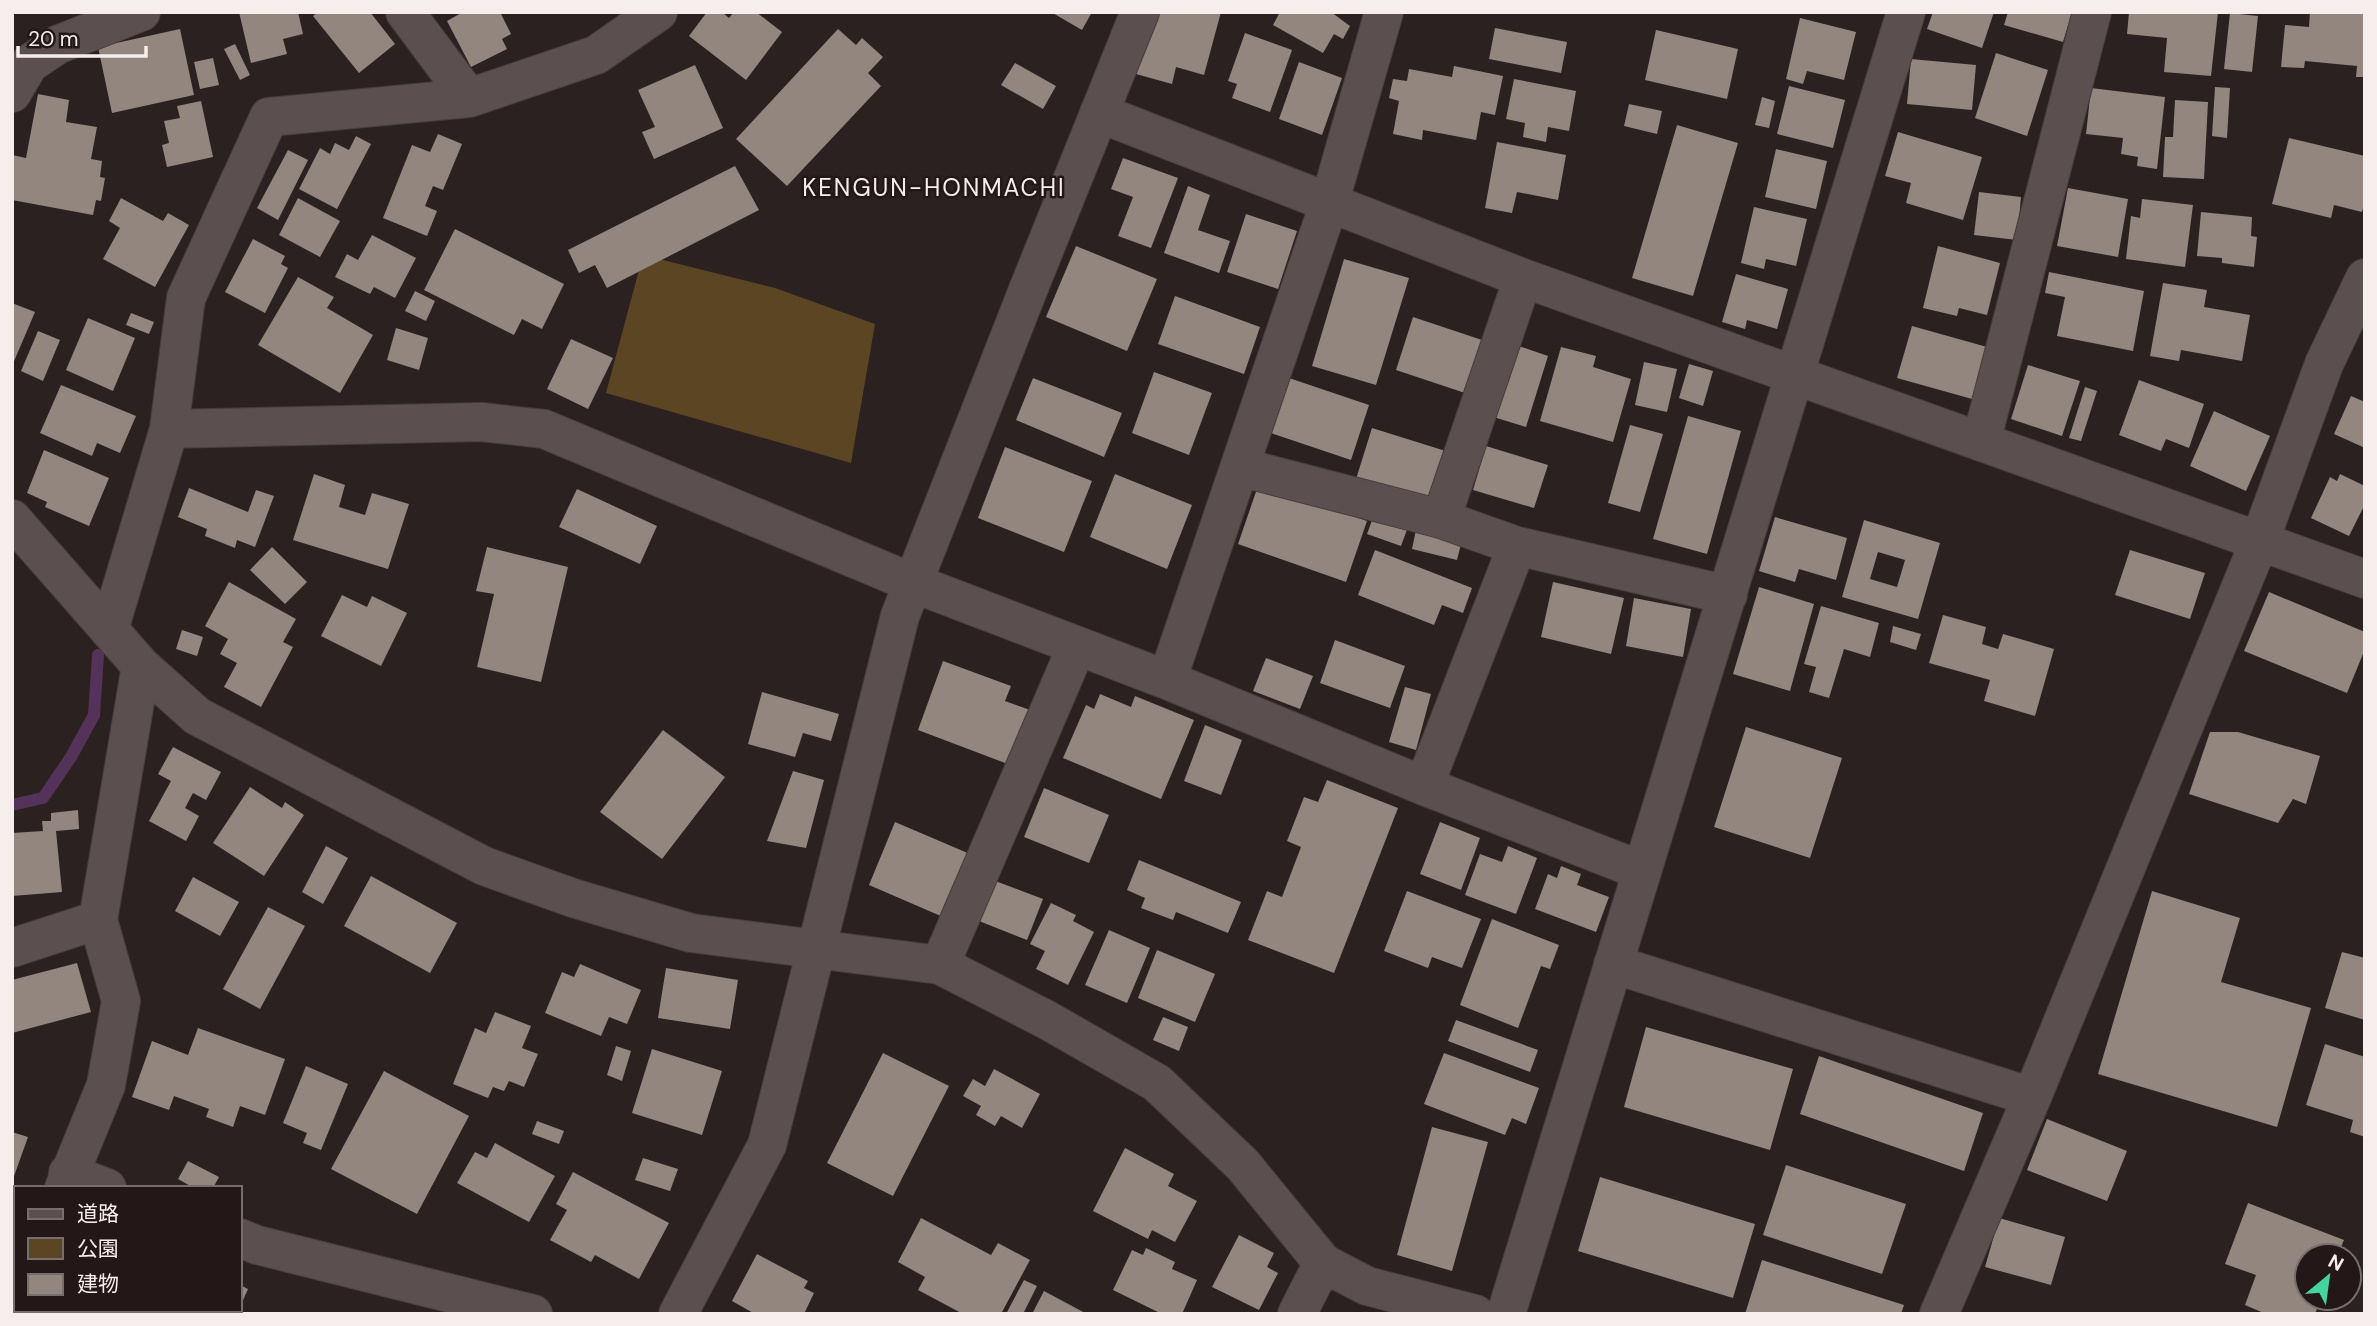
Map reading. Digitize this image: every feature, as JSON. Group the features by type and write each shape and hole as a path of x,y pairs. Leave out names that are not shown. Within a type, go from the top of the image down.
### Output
{"street":[{"path":"12,93 29,64 57,45 141,12"},
{"path":"405,12 469,98"},
{"path":"109,630 169,429 186,298 269,117 469,98 596,55 658,12"},
{"path":"678,1314 767,1145 900,616 1140,12"},
{"path":"1167,680 1329,204 1384,12"},
{"path":"1506,1314 1640,870 1796,376 1906,12"},
{"path":"1981,442 2092,12"},
{"path":"1099,113 1523,278 2365,579"},
{"path":"1441,519 1523,278"},
{"path":"1939,1314 2032,1097 2260,540 2324,363 2365,278"},
{"path":"169,429 481,422 544,429 913,583 1167,680 1424,786 1640,870"},
{"path":"1240,467 1441,519 1517,546 1728,595"},
{"path":"12,519 141,666 197,716 484,866 573,898 691,933 940,965 1047,1020 1157,1083 1243,1165 1323,1263 1367,1286 1475,1314"},
{"path":"1424,786 1517,546"},
{"path":"940,965 1077,646"},
{"path":"97,1186 66,1180 106,1085 121,1001 98,920 141,666"},
{"path":"12,948 98,920"},
{"path":"1613,964 2032,1097"},
{"path":"242,1239 257,1245 533,1314"},
{"path":"1297,1314 1323,1263"}],"green space":[{"path":"643,255 775,288 875,324 851,463 606,393"}],"building":[{"path":"239,12 298,12 303,34 283,39 287,54 251,63"},
{"path":"318,12 370,12 395,44 359,73 313,16"},
{"path":"463,12 500,12 511,34 502,39 507,49 471,67 447,21"},
{"path":"707,12 722,12 729,18 734,12 756,12 782,32 746,80 689,36"},
{"path":"1051,12 1092,12 1082,30"},
{"path":"1153,12 1221,12 1204,75 1176,67 1172,84 1136,74"},
{"path":"1280,12 1331,12 1350,26 1343,39 1334,34 1323,53 1273,25"},
{"path":"1933,12 1994,12 1982,48 1927,29"},
{"path":"2008,12 2072,12 2063,42 2004,25"},
{"path":"2129,12 2218,12 2211,76 2164,72 2167,38 2127,34"},
{"path":"2310,12 2365,12 2365,77 2356,77 2357,66 2305,61 2304,68 2281,67 2285,25 2309,27"},
{"path":"2230,13 2258,16 2252,72 2224,69"},
{"path":"1800,18 1856,32 1844,80 1807,71 1803,84 1786,79"},
{"path":"1495,28 1567,42 1561,73 1489,59"},
{"path":"180,29 194,95 112,113 98,47"},
{"path":"838,29 856,45 862,38 883,57 868,73 881,86 787,186 736,139"},
{"path":"1656,30 1738,49 1727,99 1645,80"},
{"path":"1245,33 1292,50 1270,112 1232,98 1237,84 1228,81"},
{"path":"235,44 250,75 240,80 224,49"},
{"path":"1996,53 2048,70 2027,136 1975,118"},
{"path":"213,58 219,85 200,89 194,62"},
{"path":"1911,59 1976,65 1972,110 1907,104"},
{"path":"1299,62 1342,78 1322,135 1279,119"},
{"path":"1015,63 1056,86 1043,109 1001,85"},
{"path":"695,65 723,128 654,159 642,132 655,127 638,90"},
{"path":"1454,66 1503,76 1495,115 1481,112 1476,140 1423,130 1422,140 1393,134 1399,101 1389,98 1393,79 1407,81 1409,69 1452,77"},
{"path":"1514,79 1576,91 1569,131 1548,127 1546,142 1523,137 1525,123 1506,119"},
{"path":"1789,86 1845,100 1833,148 1777,134"},
{"path":"2215,87 2230,88 2227,138 2212,136"},
{"path":"2091,88 2165,97 2157,169 2137,166 2138,157 2121,154 2123,138 2086,134"},
{"path":"38,94 69,100 66,122 97,127 91,159 102,161 100,177 105,178 101,201 96,200 93,215 12,200 12,155 26,158"},
{"path":"1762,97 1775,101 1769,128 1755,125"},
{"path":"2175,100 2208,102 2204,179 2163,177 2165,137 2173,137"},
{"path":"201,101 213,157 167,167 162,145 169,143 164,121 180,118 177,106"},
{"path":"1629,104 1662,111 1657,134 1624,126"},
{"path":"1677,125 1738,143 1693,296 1632,278"},
{"path":"1898,132 1982,157 1963,220 1906,203 1911,183 1885,176"},
{"path":"438,134 462,144 443,190 433,186 425,206 437,211 427,236 383,218 412,145 430,152"},
{"path":"356,136 371,144 337,209 299,189 320,148 330,154 335,143 349,150"},
{"path":"2289,138 2365,156 2365,200 2362,212 2334,205 2331,218 2272,204"},
{"path":"1497,142 1566,155 1558,200 1517,192 1512,213 1485,208"},
{"path":"1776,149 1827,161 1816,209 1765,197"},
{"path":"288,150 308,160 278,220 257,208"},
{"path":"1123,158 1178,178 1151,248 1118,236 1133,197 1111,189"},
{"path":"735,166 759,210 607,288 595,265 579,273 568,250"},
{"path":"1188,186 1210,195 1198,230 1230,241 1219,273 1164,253"},
{"path":"2068,188 2128,199 2118,257 2057,246"},
{"path":"1979,192 2021,197 2017,240 1974,235"},
{"path":"121,198 163,221 168,213 189,225 155,287 103,259 120,228 109,221"},
{"path":"298,198 340,221 320,257 279,235"},
{"path":"2142,199 2193,205 2185,267 2126,259 2131,216 2140,218"},
{"path":"1754,207 1807,219 1796,266 1766,259 1764,269 1741,263"},
{"path":"2201,212 2252,217 2251,236 2257,237 2254,267 2222,263 2222,258 2197,256"},
{"path":"1246,214 1297,231 1278,289 1227,272"},
{"path":"455,229 564,284 542,329 522,319 514,335 424,290"},
{"path":"372,235 416,258 395,298 374,287 370,294 335,277 347,254 358,260"},
{"path":"253,239 285,256 281,264 288,268 265,313 225,292"},
{"path":"1076,246 1157,279 1127,351 1046,317"},
{"path":"1938,246 2000,263 1987,315 1959,308 1957,316 1923,308"},
{"path":"1344,259 1409,278 1376,385 1312,366"},
{"path":"2049,272 2144,291 2133,351 2057,336 2065,297 2045,293"},
{"path":"1736,274 1788,289 1777,329 1747,320 1745,329 1722,322"},
{"path":"298,277 334,297 327,308 373,335 340,393 258,345"},
{"path":"2163,283 2207,290 2204,307 2250,315 2242,361 2181,350 2179,361 2150,356"},
{"path":"415,291 435,301 426,321 405,311"},
{"path":"1175,296 1260,327 1244,374 1158,344"},
{"path":"12,303 35,312 12,366"},
{"path":"131,313 154,322 149,334 126,325"},
{"path":"1413,317 1491,343 1474,396 1396,370"},
{"path":"88,318 135,338 113,391 66,370"},
{"path":"1912,326 1987,347 1972,399 1897,378"},
{"path":"396,328 428,338 419,370 387,360"},
{"path":"38,331 60,340 43,381 21,371"},
{"path":"571,339 613,358 588,409 547,389"},
{"path":"1510,343 1548,356 1526,427 1487,415"},
{"path":"1561,347 1596,356 1593,367 1631,379 1613,442 1540,421"},
{"path":"1644,362 1677,369 1667,412 1635,405"},
{"path":"1689,364 1713,371 1703,406 1679,398"},
{"path":"2028,365 2080,381 2062,436 2011,419"},
{"path":"1154,372 1212,393 1189,455 1132,433"},
{"path":"1286,377 1369,405 1351,460 1268,432"},
{"path":"1033,378 1122,413 1104,457 1016,420"},
{"path":"2139,380 2204,404 2189,448 2166,439 2161,451 2119,435"},
{"path":"61,385 136,416 120,453 97,443 92,456 40,433"},
{"path":"2085,387 2097,391 2081,441 2069,438"},
{"path":"2351,396 2365,402 2365,448 2334,434"},
{"path":"2214,411 2270,436 2246,491 2190,466"},
{"path":"1688,416 1741,431 1707,554 1653,539"},
{"path":"1630,425 1663,434 1640,512 1608,503"},
{"path":"1372,428 1452,453 1435,505 1356,479"},
{"path":"1486,446 1548,465 1534,508 1473,490"},
{"path":"1005,447 1092,481 1064,552 978,518"},
{"path":"44,450 109,478 89,526 45,507 47,502 27,493"},
{"path":"314,474 345,485 339,507 365,515 372,493 409,504 388,569 293,540"},
{"path":"1115,474 1192,505 1167,569 1090,537"},
{"path":"2340,474 2365,486 2365,504 2349,536 2311,518 2330,477 2337,481"},
{"path":"1259,483 1367,521 1346,582 1238,544"},
{"path":"189,488 248,512 256,490 274,496 255,547 237,540 235,548 205,536 207,529 178,517"},
{"path":"577,489 657,526 640,564 559,527"},
{"path":"1375,512 1409,524 1401,546 1367,534"},
{"path":"1775,517 1847,538 1836,580 1799,569 1795,582 1759,571"},
{"path":"1864,520 1940,543 1918,619 1842,597","holes":["1878,552 1905,560 1897,587 1870,579"]},
{"path":"1417,525 1463,536 1457,560 1412,549"},
{"path":"272,547 307,582 285,604 250,570"},
{"path":"487,547 568,567 541,682 477,667 494,594 476,591"},
{"path":"1375,550 1472,588 1463,613 1442,605 1434,625 1358,595"},
{"path":"2130,550 2205,573 2190,619 2115,595"},
{"path":"229,582 296,619 283,642 293,647 261,707 224,687 237,663 220,654 228,639 205,626"},
{"path":"1553,582 1624,598 1611,654 1541,637"},
{"path":"1759,587 1814,604 1790,691 1733,674"},
{"path":"2269,592 2365,632 2365,649 2347,693 2244,651"},
{"path":"342,595 367,607 372,596 407,613 381,666 321,636"},
{"path":"1634,598 1691,609 1683,657 1626,646"},
{"path":"1821,606 1879,623 1870,657 1844,649 1829,698 1809,692 1816,667 1804,664"},
{"path":"1943,615 1986,627 1982,644 1998,649 2003,634 2054,649 2035,716 1984,701 1990,680 1929,663"},
{"path":"1893,626 1921,634 1916,650 1890,642"},
{"path":"182,630 203,637 197,656 176,649"},
{"path":"1335,640 1405,666 1390,708 1320,683"},
{"path":"1266,658 1313,676 1300,709 1253,691"},
{"path":"943,661 1011,686 1005,701 1033,711 1013,766 918,730"},
{"path":"1405,687 1431,694 1416,750 1389,742"},
{"path":"762,692 839,714 831,741 803,733 795,757 748,744"},
{"path":"1100,694 1131,707 1135,696 1194,720 1161,799 1063,758 1086,705 1094,709"},
{"path":"1205,725 1242,740 1221,795 1184,781"},
{"path":"1746,727 1842,758 1810,858 1714,827"},
{"path":"663,730 725,777 662,859 600,812"},
{"path":"2210,732 2238,732 2320,756 2306,804 2293,799 2278,823 2189,794"},
{"path":"173,747 221,772 206,800 193,793 185,808 199,816 186,841 149,821 171,781 158,774"},
{"path":"793,771 824,780 806,848 767,841"},
{"path":"1327,780 1398,808 1334,973 1248,940 1267,891 1282,897 1301,847 1287,841 1304,797 1318,802"},
{"path":"250,787 282,808 285,802 304,815 264,876 213,843"},
{"path":"1044,788 1109,815 1089,863 1024,837"},
{"path":"78,810 79,829 56,831 62,892 12,896 12,833 43,831 42,821 51,821 51,813"},
{"path":"895,822 977,857 950,920 869,885"},
{"path":"1440,822 1480,838 1461,890 1420,874"},
{"path":"326,846 348,858 323,904 302,892"},
{"path":"1508,846 1537,858 1516,914 1465,895 1480,854 1502,862"},
{"path":"1139,860 1241,902 1228,933 1176,912 1173,920 1141,908 1145,898 1127,890"},
{"path":"1561,866 1581,874 1577,885 1609,897 1596,932 1535,909 1548,874 1557,878"},
{"path":"371,876 457,923 430,973 344,926"},
{"path":"193,877 239,902 220,936 175,911"},
{"path":"990,879 1043,899 1027,940 974,919"},
{"path":"1407,891 1481,919 1462,968 1432,957 1428,968 1384,951"},
{"path":"2152,891 2240,918 2221,982 2311,1008 2277,1127 2098,1074"},
{"path":"1051,903 1076,915 1073,921 1094,932 1068,985 1036,969 1045,951 1030,944"},
{"path":"268,907 305,926 260,1009 223,989"},
{"path":"1492,919 1559,945 1550,969 1541,966 1518,1028 1460,1005"},
{"path":"1109,930 1150,948 1127,1003 1085,985"},
{"path":"1157,950 1215,974 1195,1022 1138,998"},
{"path":"2342,952 2365,958 2365,1020 2325,1008"},
{"path":"77,963 91,1012 12,1033 12,980"},
{"path":"580,964 641,990 627,1024 609,1017 601,1036 545,1013 562,972 574,977"},
{"path":"666,968 738,980 730,1029 658,1018"},
{"path":"495,1012 531,1026 522,1048 538,1054 524,1087 509,1081 504,1091 493,1087 488,1098 453,1084 475,1028 486,1033"},
{"path":"1163,1017 1188,1027 1179,1051 1153,1040"},
{"path":"1456,1020 1538,1050 1530,1072 1448,1041"},
{"path":"1646,1027 1793,1069 1770,1150 1624,1107"},
{"path":"198,1028 285,1059 265,1115 240,1106 233,1127 206,1117 209,1109 174,1096 169,1110 132,1097 152,1041 188,1055"},
{"path":"2325,1044 2365,1057 2365,1137 2350,1132 2353,1120 2306,1105"},
{"path":"616,1046 631,1051 622,1081 607,1075"},
{"path":"652,1049 722,1071 702,1135 632,1113"},
{"path":"883,1053 949,1086 893,1196 827,1163"},
{"path":"1444,1053 1539,1088 1526,1124 1512,1118 1505,1135 1424,1104"},
{"path":"1819,1056 1983,1113 1964,1171 1800,1114"},
{"path":"306,1066 348,1084 321,1150 303,1143 307,1133 283,1123"},
{"path":"994,1069 1040,1094 1022,1128 1001,1116 995,1126 976,1115 981,1106 963,1096 973,1079 985,1086"},
{"path":"384,1071 469,1116 417,1214 331,1169"},
{"path":"2047,1119 2127,1151 2107,1201 2027,1170"},
{"path":"537,1121 564,1131 559,1144 532,1134"},
{"path":"1432,1127 1488,1142 1452,1271 1397,1255"},
{"path":"12,1132 28,1137 13,1179 12,1179"},
{"path":"495,1143 555,1176 529,1222 457,1183 475,1152 487,1158"},
{"path":"1125,1148 1174,1174 1168,1186 1197,1201 1175,1242 1152,1230 1148,1239 1093,1211"},
{"path":"643,1158 678,1169 670,1191 635,1180"},
{"path":"188,1161 219,1177 214,1186 190,1186 178,1179"},
{"path":"1786,1165 1906,1204 1882,1274 1763,1235"},
{"path":"573,1172 669,1223 639,1279 595,1255 591,1262 550,1240 567,1210 556,1204"},
{"path":"1600,1177 1755,1224 1733,1298 1578,1251"},
{"path":"2248,1203 2344,1240 2293,1242 2293,1312 2316,1312 2315,1314 2266,1314 2245,1305 2256,1275 2225,1264"},
{"path":"921,1218 991,1255 998,1243 1030,1260 1001,1314 963,1314 918,1290 925,1277 898,1262"},
{"path":"1999,1218 2065,1237 2051,1285 1985,1267"},
{"path":"1239,1235 1274,1253 1267,1267 1278,1273 1259,1310 1212,1287"},
{"path":"1146,1248 1175,1262 1172,1269 1197,1280 1182,1314 1162,1314 1113,1290 1132,1250 1143,1255"},
{"path":"757,1254 808,1281 804,1288 814,1293 804,1314 755,1314 732,1301"},
{"path":"1762,1260 1904,1305 1901,1314 1745,1314"},
{"path":"1024,1280 1037,1286 1023,1314 1006,1314"},
{"path":"242,1286 248,1289 242,1302"},
{"path":"1044,1291 1087,1314 1032,1314"},
{"path":"62,1312 154,1312 153,1314"},
{"path":"242,1312 246,1314 165,1314"}],"waterway":[{"path":"12,805 43,798 71,757 94,715 98,655"}],"district":[{"name":"KENGUN-HONMACHI","path":"934,188"}]}
